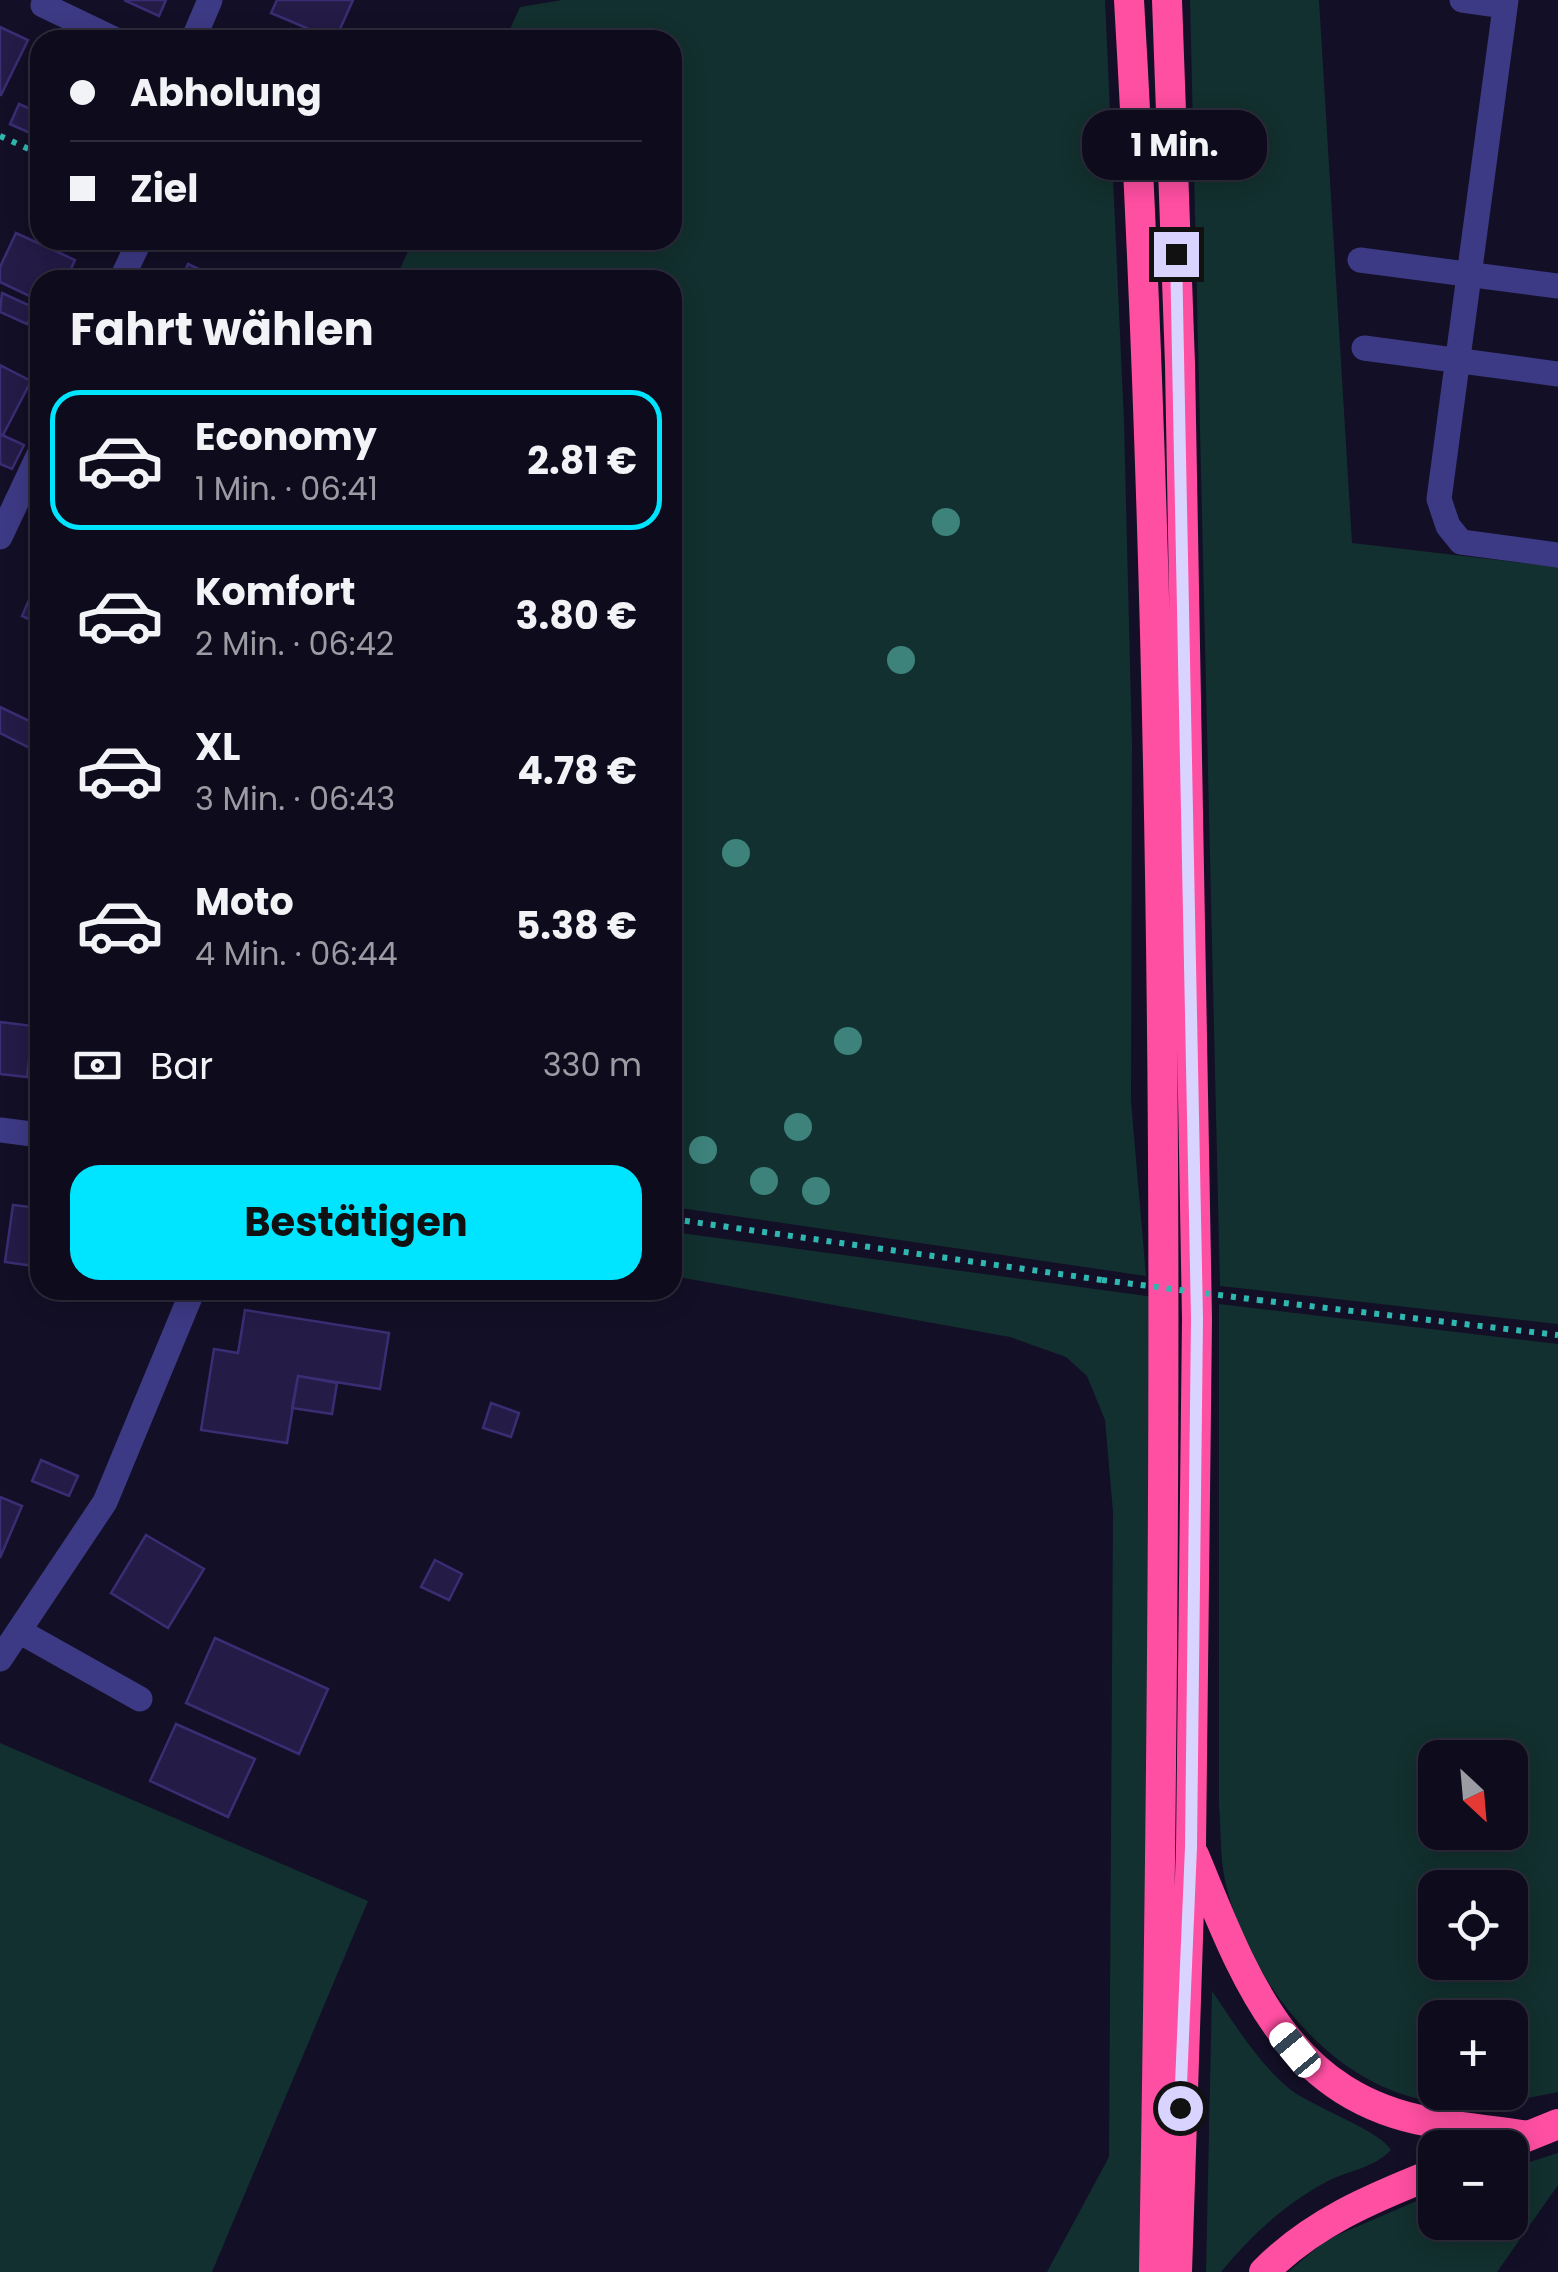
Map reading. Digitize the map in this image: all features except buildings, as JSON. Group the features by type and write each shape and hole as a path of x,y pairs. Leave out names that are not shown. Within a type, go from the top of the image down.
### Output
{"highway":[{"path":"1129,0 1146,361 1162,1054 1163,1758 1154,2272"},
{"path":"1167,0 1180,403 1197,1319 1191,1847 1177,2272"},
{"path":"1191,1847 1245,1978 1268,2018 1326,2078 1362,2099 1430,2122 1529,2136 1558,2124"},
{"path":"1264,2272 1286,2249 1355,2204 1418,2180"}],"street":[{"path":"196,30 210,0"},
{"path":"1462,0 1506,3 1439,499 1448,526 1461,542 1558,555"},
{"path":"43,5 95,30"},
{"path":"1360,260 1558,286"},
{"path":"1364,348 1558,374"},
{"path":"0,537 30,473"},
{"path":"0,1130 30,1134"},
{"path":"0,1659 104,1502 188,1300"},
{"path":"19,1632 140,1700"}],"path":[{"path":"0,136 30,150"},
{"path":"682,1221 1102,1280 1558,1335"}],"green space":[{"path":"562,0 1105,0 1124,422 1132,745 1131,1101 1146,1276 682,1208 682,270 400,270 408,250 682,250 682,30 510,30 520,7"},
{"path":"1190,0 1319,0 1352,543 1558,567 1558,1324 1220,1286"},
{"path":"682,1233 1154,1297 1140,2272 1047,2272 1109,2157 1113,1512 1105,1420 1087,1376 1066,1357 1010,1337 682,1278"},
{"path":"1219,1304 1558,1344 1558,2092 1528,2098 1528,2000 1418,2000 1418,2098 1397,2093 1362,2075 1329,2052 1274,1991 1236,1918 1223,1872 1219,1805"},
{"path":"0,1743 368,1901 212,2272 0,2272"},
{"path":"1212,1991 1258,2056 1291,2090 1375,2135 1391,2150 1377,2161 1328,2181 1298,2199 1244,2245 1221,2272 1206,2272"},
{"path":"1558,2153 1558,2185 1528,2228 1528,2162"},
{"path":"1418,2200 1418,2240 1519,2240 1497,2272 1288,2272 1326,2240"}],"route":[{"path":"1176,254 1197,1319 1191,1847 1180,2108"}]}
